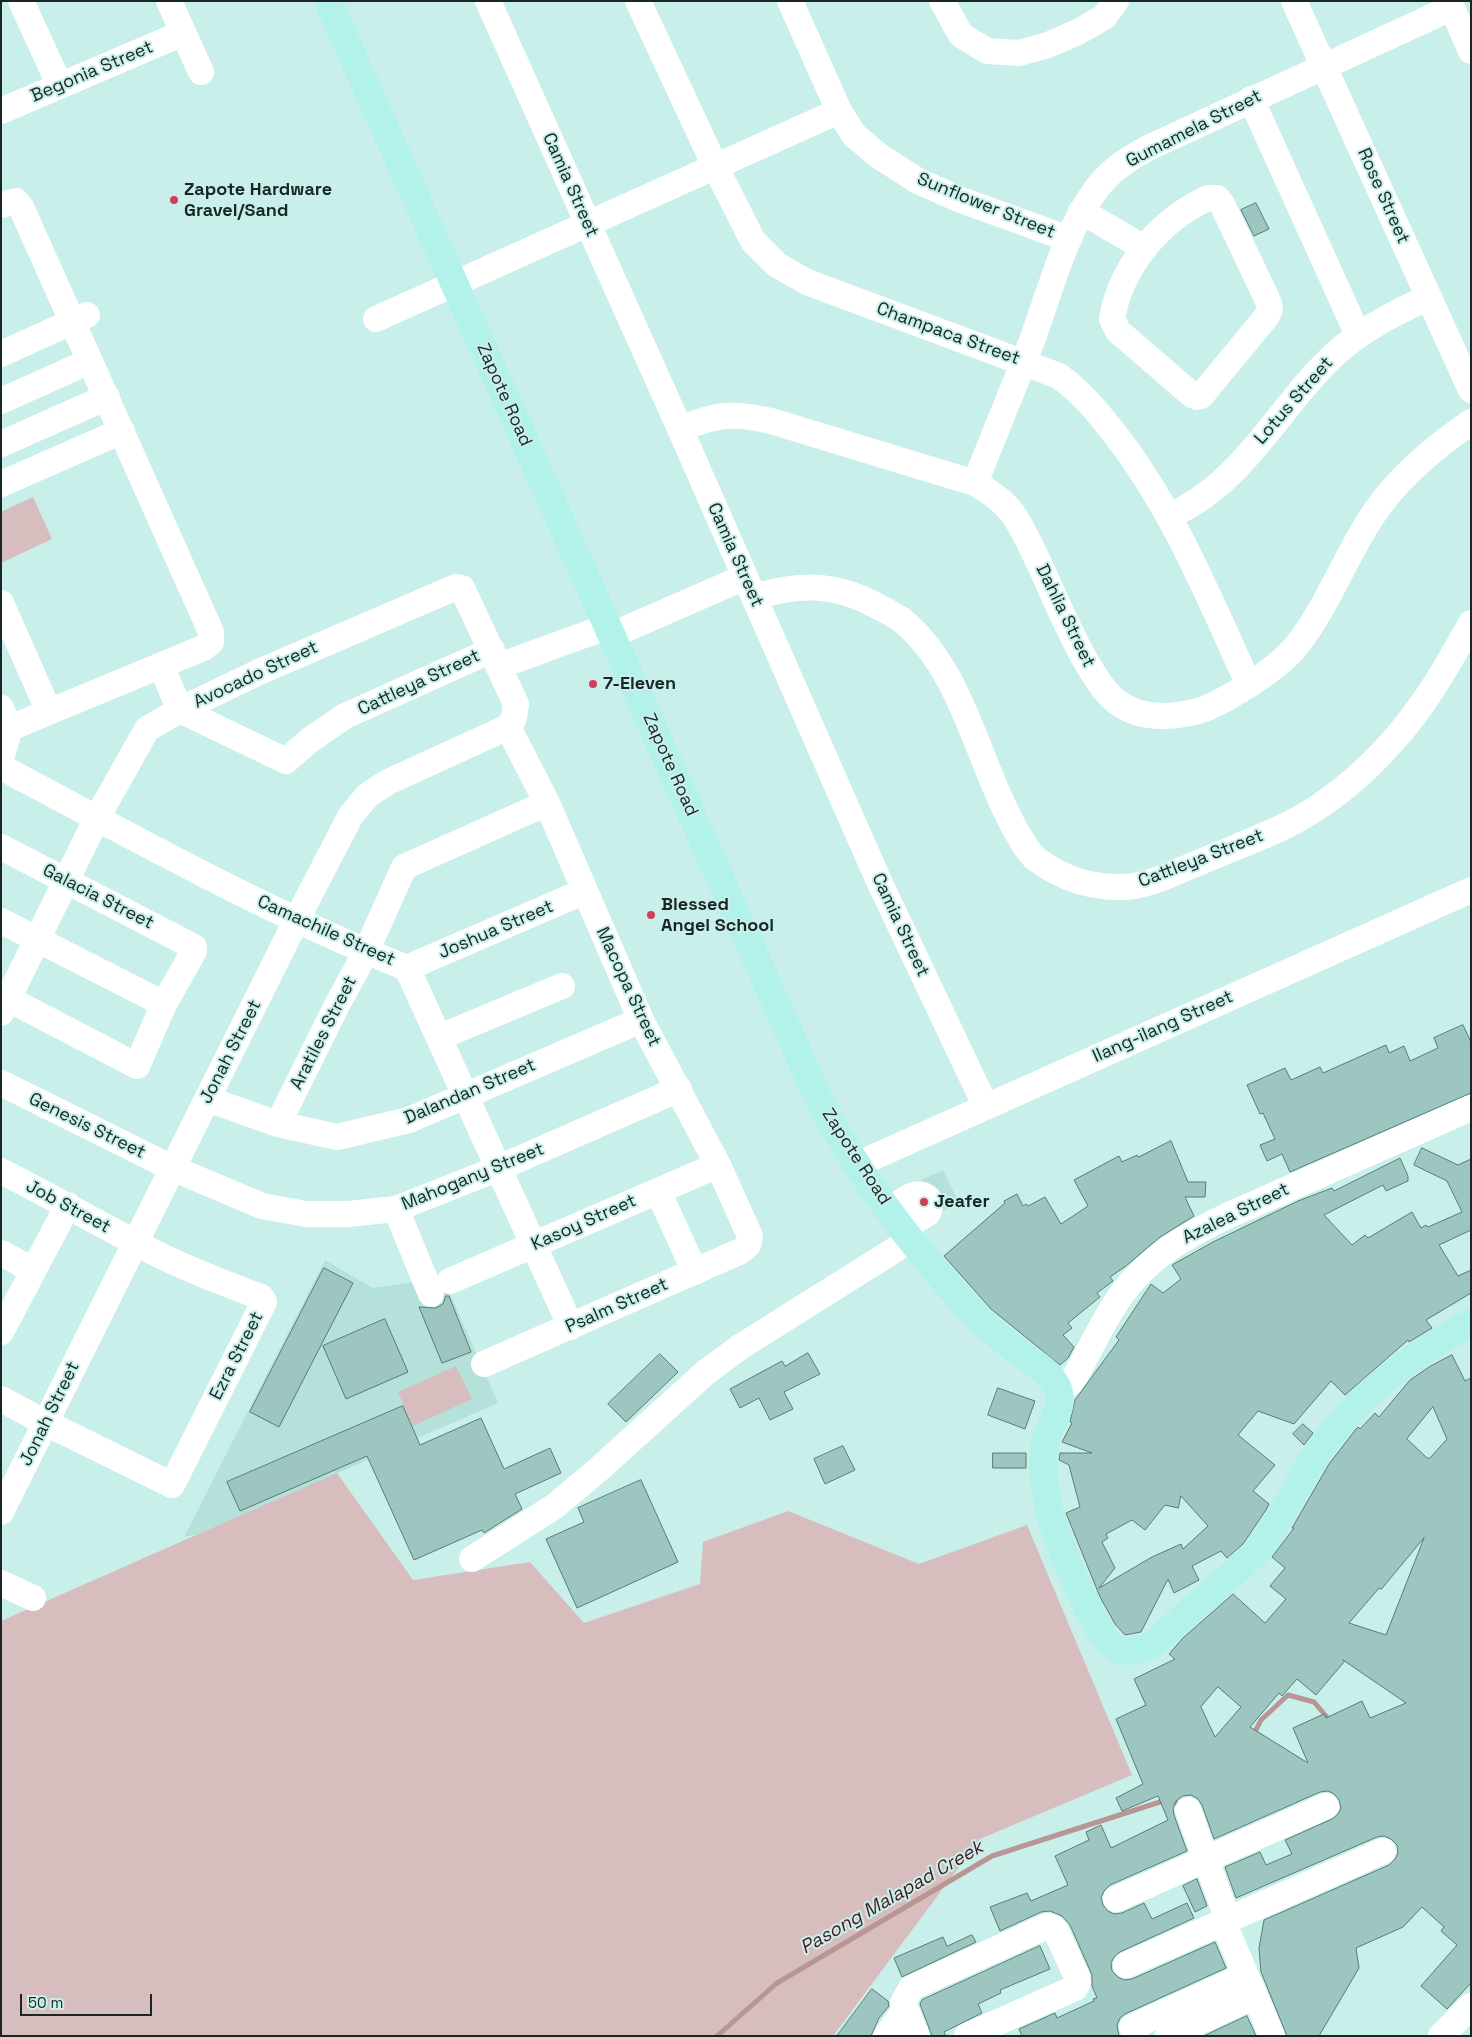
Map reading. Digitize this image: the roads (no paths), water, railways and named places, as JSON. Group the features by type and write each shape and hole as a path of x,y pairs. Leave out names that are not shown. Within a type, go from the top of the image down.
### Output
{"main road":[{"name":"Zapote Road","path":"328,1 821,1104 856,1165 901,1226 964,1304 985,1325 1050,1376 1059,1390"},
{"path":"1059,1390 1059,1408 1046,1439 1044,1453 1044,1480 1049,1510 1064,1551 1100,1633 1111,1645 1118,1649 1134,1652 1154,1643 1254,1555 1268,1538 1315,1456 1353,1410 1403,1364 1432,1344 1471,1322"}],"street":[{"path":"21,1 60,86"},
{"path":"169,1 201,72"},
{"name":"Camia Street","path":"488,1 680,429 878,879 986,1107"},
{"name":"Champaca Street","path":"638,1 715,166 754,241 777,265 807,282 1024,362 1059,376 1075,388 1092,404 1138,463 1169,516 1249,685"},
{"name":"Sunflower Street","path":"790,1 839,111 854,135 879,156 918,181 962,200 1069,239"},
{"path":"942,1 961,35 986,51 1019,53 1048,45 1078,32 1104,17 1116,1"},
{"name":"Rose Street","path":"1294,1 1471,390"},
{"path":"1450,4 1471,51"},
{"name":"Gumamela Street","path":"975,483 1024,362 1069,239 1081,211 1103,181 1125,162 1148,148 1324,66 1450,4"},
{"name":"Begonia Street","path":"1,111 183,33"},
{"path":"1252,99 1358,335"},
{"path":"376,319 839,111"},
{"path":"1208,198 1217,198 1222,204 1269,303 1270,309 1267,316 1201,396 1192,395 1118,331 1112,319 1121,290 1144,248 1161,229 1180,213 1208,198"},
{"path":"1,205 16,201 21,207 80,319 90,361 211,632 211,642 203,648 161,666 49,712 6,718 1,758"},
{"path":"1081,211 1144,248"},
{"name":"Lotus Street","path":"1169,516 1189,507 1221,484 1318,372 1358,335 1388,316 1429,297"},
{"path":"1,354 80,319"},
{"path":"1,400 90,361"},
{"path":"1,444 107,397"},
{"name":"Dahlia Street","path":"680,429 704,419 724,415 745,415 771,421 975,483 997,496 1012,513 1025,534 1077,646 1096,678 1117,702 1138,713 1160,717 1195,712 1223,700 1249,685 1274,667 1297,645 1326,601 1356,542 1384,500 1418,464 1471,422"},
{"path":"1,484 122,431"},
{"name":"Avocado Street","path":"4,1002 38,939 97,818 147,729 180,710 259,672 456,586 462,588 495,658"},
{"name":"Cattleya Street","path":"180,710 286,761 310,740 346,716 495,658 610,630 750,587 772,591 799,587 826,587 863,598 901,619 925,642 943,667 1010,820 1034,857 1062,875 1093,885 1125,887 1159,879 1290,824 1356,778 1392,742 1422,704 1471,623"},
{"path":"1,603 49,712"},
{"path":"495,658 516,704 514,718 508,726"},
{"path":"161,666 180,710"},
{"name":"Macopa Street","path":"508,726 547,803 641,1020 718,1165 750,1236 748,1245"},
{"name":"Jonah Street","path":"1,1512 297,919 351,815 368,795 388,782 508,726"},
{"name":"Camachile Street","path":"1,767 97,818 297,919 366,952 407,968 466,1094 532,1246 571,1327"},
{"name":"Aratiles Street","path":"278,1124 338,1003 366,952 404,867 547,803"},
{"name":"Galacia Street","path":"1,848 194,947 194,951 164,1004"},
{"name":"Ilang-ilang Street","path":"856,1165 1471,890"},
{"name":"Joshua Street","path":"407,968 585,892"},
{"path":"1,921 164,1004 138,1066 4,1002"},
{"path":"440,1037 562,986"},
{"name":"Dalandan Street","path":"207,1099 278,1124 337,1136 409,1120 641,1020"},
{"name":"Genesis Street","path":"1,1083 172,1168"},
{"name":"Mahogany Street","path":"172,1168 262,1206 306,1214 348,1214 396,1209 499,1168 679,1089"},
{"name":"Azalea Street","path":"1059,1390 1070,1383 1118,1300 1137,1276 1163,1252 1191,1233 1227,1216 1471,1108"},
{"name":"Kasoy Street","path":"396,1209 440,1288 718,1165"},
{"name":"Job Street","path":"1,1171 68,1205 135,1243"},
{"path":"658,1191 694,1272"},
{"path":"3,1327 68,1205"},
{"path":"472,1559 555,1506 705,1373 901,1226"},
{"name":"Ezra Street","path":"46,1423 172,1484 264,1302 261,1297 212,1279 135,1243"},
{"name":"Psalm Street","path":"484,1364 741,1251 748,1245"},
{"path":"1,1253 33,1270"},
{"path":"1,1399 46,1423"},
{"path":"1,1583 33,1598"},
{"path":"1116,1899 1326,1806"},
{"path":"1188,1810 1225,1921 1272,2036"},
{"path":"1126,1965 1383,1851"},
{"path":"917,2036 903,2003 911,1988 1047,1926 1056,1930 1077,1977 1078,1983 1075,1988 967,2036"},
{"path":"1136,2036 1132,2027 1250,1986"},
{"path":"1168,2036 1250,1986"},
{"path":"1442,2036 1471,2006"},
{"path":"886,2036 905,2010"}],"waterway":[{"name":"Pasong Malapad Creek","path":"1253,1736 1261,1720 1288,1695 1314,1702 1331,1722"},
{"name":"Pasong Malapad Creek","path":"717,2036 777,1983 992,1856 1163,1801 1183,1804"}],"place":[{"name":"Zapote Hardware Gravel/Sand","path":"174,200"},
{"name":"7-Eleven","path":"593,684"},
{"name":"Blessed Angel School","path":"651,915"},
{"name":"Jeafer","path":"924,1202"}]}
